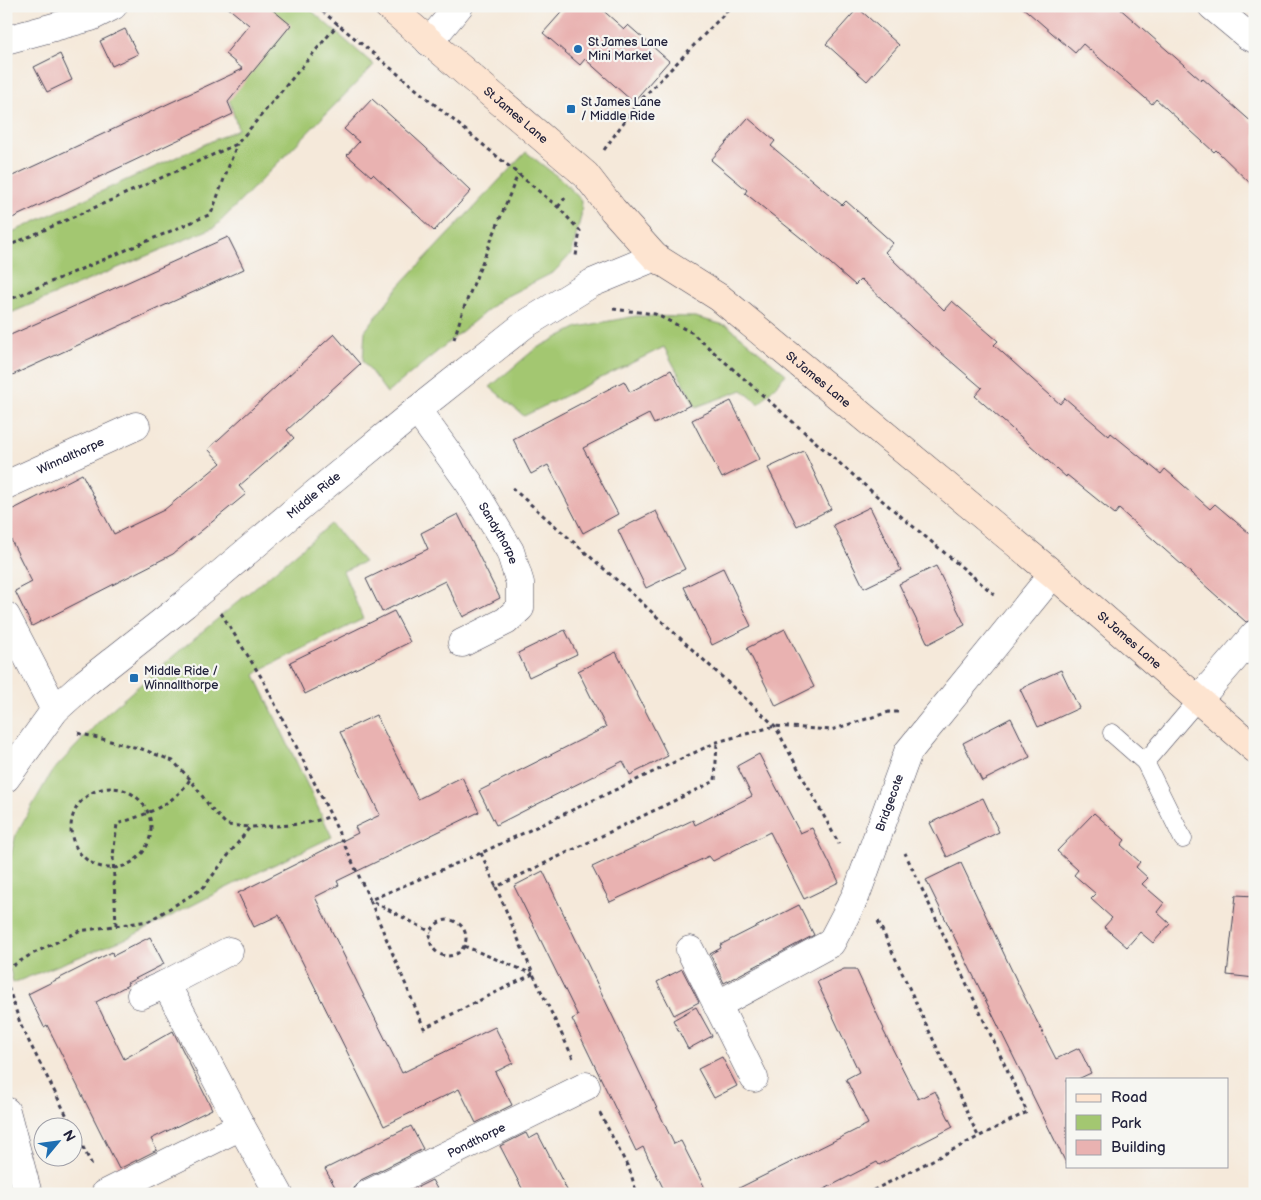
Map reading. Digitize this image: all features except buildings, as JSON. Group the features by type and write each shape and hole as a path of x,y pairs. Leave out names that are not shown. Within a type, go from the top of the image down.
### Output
{"street":[{"path":"6,40 91,17 113,6"},
{"name":"St James Lane","path":"388,6 586,175 613,210 655,257 720,298 1053,574 1255,749"},
{"path":"429,42 459,6"},
{"path":"1212,6 1255,40"},
{"name":"Middle Ride","path":"6,778 49,718 85,683 202,590 417,410 524,325 592,283 655,257"},
{"name":"Sandythorpe","path":"417,410 470,484 505,542 510,551 520,583 520,608 506,621 462,643"},
{"name":"Winnalthorpe","path":"6,485 136,426"},
{"name":"Bridgecote","path":"717,1005 831,943 860,882 908,752 1053,574"},
{"path":"6,616 49,718"},
{"path":"1198,700 1255,634"},
{"path":"690,950 754,1078"},
{"path":"141,995 228,951"},
{"path":"166,984 279,1194"},
{"name":"Pondthorpe","path":"368,1194 586,1086"},
{"path":"6,1112 28,1194"},
{"path":"106,1194 241,1126"}],"lane":[{"path":"1145,762 1198,700"},
{"path":"1112,733 1145,762 1183,839"}],"path":[{"path":"316,6 558,207 580,231 576,260 614,310 655,314 691,332 878,497 1019,615"},
{"path":"558,207 586,175 636,105 732,6"},
{"path":"6,301 211,214 237,144 338,24"},
{"path":"6,247 237,144"},
{"path":"454,341 463,310 518,174"},
{"path":"505,482 628,590 775,726 860,882 978,1136"},
{"path":"202,590 223,615 263,680 331,816 370,900 424,1028 533,974"},
{"path":"370,900 481,853 717,742 775,726 831,730 889,712 940,713"},
{"path":"49,718 78,733 142,749 173,761 190,779 213,811 227,825 250,827 290,825 315,822 331,816"},
{"path":"496,888 715,781 717,742"},
{"path":"116,925 113,856 117,824 149,814 183,790 190,779"},
{"path":"105,787 118,788 131,793 142,802 149,814 152,826 150,839 136,860 125,866 113,869 99,867 87,861 77,851 71,839 70,825 73,812 81,800 92,792 105,787"},
{"path":"866,1194 1027,1112 886,812"},
{"path":"6,970 30,955 79,931 149,921 204,888 250,827"},
{"path":"481,853 533,974 586,1086 630,1171 637,1194"},
{"path":"370,900 431,932"},
{"path":"444,920 455,921 460,924 466,934 464,946 456,954 450,956 439,953 431,944 431,932 438,923 444,920"},
{"path":"464,946 533,974"},
{"path":"6,980 21,1026 106,1194"}],"green space":[{"path":"268,6 306,6 374,65 215,227 6,315 6,235 238,129 228,96 250,74"},
{"path":"526,152 563,181 582,201 581,216 572,253 554,272 501,299 387,393 363,361 365,331 400,285"},
{"path":"636,316 695,317 728,326 786,374 759,404 742,390 696,407 664,347 524,416 490,387 535,349 578,327"},
{"path":"331,524 364,562 343,571 363,619 264,668 255,675 332,837 130,937 13,983 6,953 6,875 16,834 51,773 105,715"}],"place":[{"name":"St James Lane Mini Market","path":"578,49"},
{"name":"St James Lane / Middle Ride","path":"571,109"},
{"name":"Middle Ride / Winnallthorpe","path":"134,678"}]}
